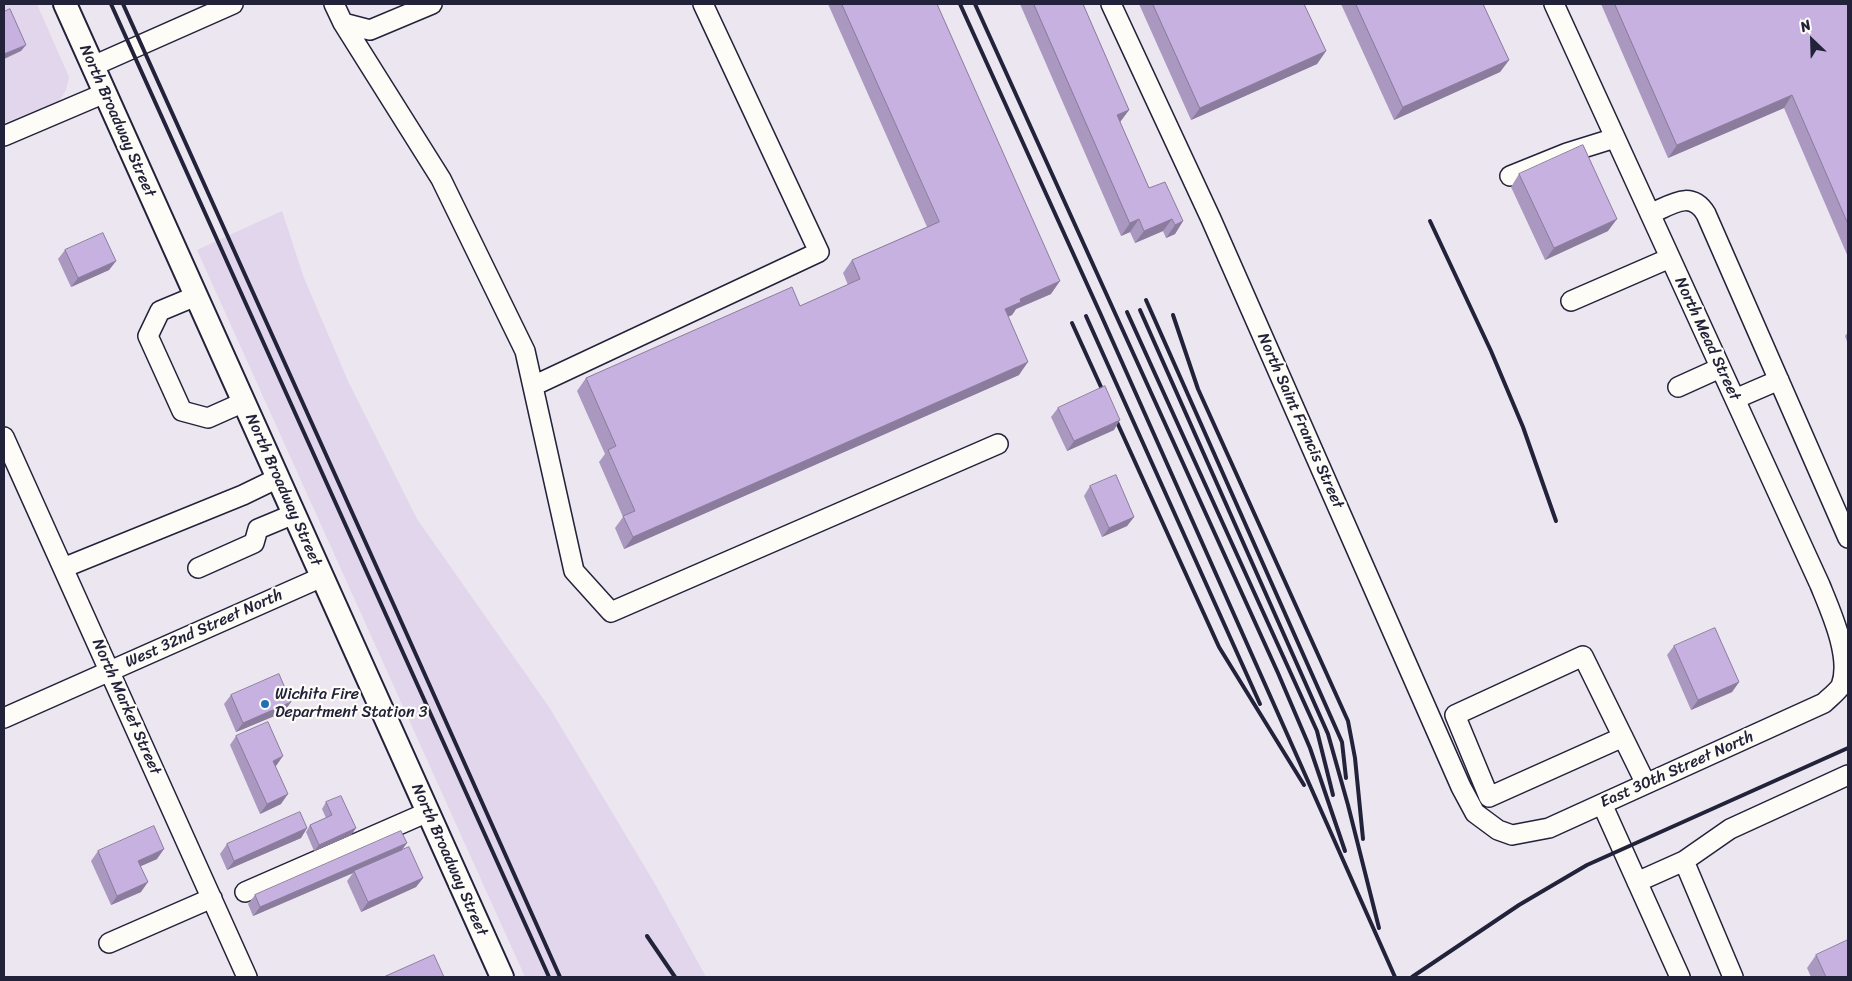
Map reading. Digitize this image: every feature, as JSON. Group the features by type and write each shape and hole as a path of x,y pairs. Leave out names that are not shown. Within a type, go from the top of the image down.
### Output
{"main road":[{"name":"North Broadway Street","path":"65,4 502,977"}],"street":[{"path":"93,66 233,4"},
{"path":"334,4 343,23 441,179 525,351 574,571 611,612 998,444"},
{"path":"343,23 370,30 432,4"},
{"path":"533,386 819,252 703,4"},
{"name":"North Saint Francis Street","path":"1111,4 1211,219 1461,787 1475,813 1498,830"},
{"name":"North Mead Street","path":"1554,4 1845,637 1848,664 1844,678"},
{"path":"4,136 105,93"},
{"path":"1510,176 1567,153 1616,138"},
{"path":"1650,214 1685,200 1695,201 1706,214 1848,538"},
{"path":"1571,302 1670,258"},
{"path":"196,296 160,311 148,336 182,411 208,418 244,402"},
{"path":"1678,387 1720,368"},
{"path":"1734,398 1779,380"},
{"name":"North Market Street","path":"4,437 247,977"},
{"path":"63,568 243,495 278,478"},
{"path":"198,568 254,543 258,529 294,514"},
{"name":"West 32nd Street North","path":"4,718 322,577"},
{"path":"1623,737 1489,797 1455,715 1584,656 1646,784"},
{"name":"East 30th Street North","path":"1498,830 1512,835 1549,828 1824,703 1841,686 1844,678"},
{"path":"1637,882 1684,861 1730,829 1848,775"},
{"path":"1602,804 1680,977"},
{"path":"245,892 428,812"},
{"path":"1684,861 1733,977"},
{"path":"109,943 212,898"}],"shaded area":[{"path":"4,4 37,4 69,77 66,90 59,101 4,123"},
{"path":"282,211 304,278 348,381 417,519 549,707 655,884 706,977 525,977 197,250"}],"building":[{"path":"842,4 937,4 1060,281 1020,299 1021,302 1005,309 1028,362 633,537 623,516 635,511 608,450 616,446 586,378 792,287 800,306 860,279 852,260 939,222"},
{"path":"1034,4 1083,4 1129,110 1117,115 1149,188 1165,182 1183,221 1175,225 1172,219 1144,231 1139,219 1130,223"},
{"path":"1153,4 1304,4 1326,51 1200,108"},
{"path":"1356,4 1483,4 1509,60 1403,107"},
{"path":"1615,4 1848,4 1848,224 1792,95 1677,145"},
{"path":"10,9 26,45 4,54 4,12"},
{"path":"1583,145 1617,219 1554,248 1519,174"},
{"path":"103,233 116,261 78,278 65,250"},
{"path":"1105,386 1120,420 1074,441 1058,408"},
{"path":"1116,475 1134,517 1109,528 1090,486"},
{"path":"1715,628 1739,682 1698,700 1674,646"},
{"path":"279,674 291,702 243,723 231,695"},
{"path":"268,722 283,756 273,761 288,794 267,804 236,736"},
{"path":"341,796 356,828 319,845 310,825 332,815 326,802"},
{"path":"300,812 307,828 234,861 227,844"},
{"path":"154,826 164,849 138,861 148,882 117,896 98,851"},
{"path":"401,831 407,843 260,907 255,895"},
{"path":"409,847 423,878 368,902 354,871"},
{"path":"1848,940 1848,977 1826,977 1816,955"},
{"path":"434,955 444,977 384,977"}],"railway":[{"path":"111,4 549,977"},
{"path":"123,4 560,977"},
{"path":"960,4 1101,315 1395,977"},
{"path":"975,4 1278,673 1310,748 1345,851"},
{"path":"1430,221 1491,351 1523,427 1556,521"},
{"path":"1146,300 1342,742 1346,778"},
{"path":"1140,310 1328,734 1379,928"},
{"path":"1127,312 1317,731 1333,795"},
{"path":"1173,315 1198,389 1348,721 1355,758 1363,839"},
{"path":"1086,316 1260,704"},
{"path":"1072,323 1219,647 1304,785"},
{"path":"1412,977 1519,905 1587,865 1848,748"},
{"path":"647,936 675,977"}],"place":[{"name":"Wichita Fire Department Station 3","path":"265,704"}]}
